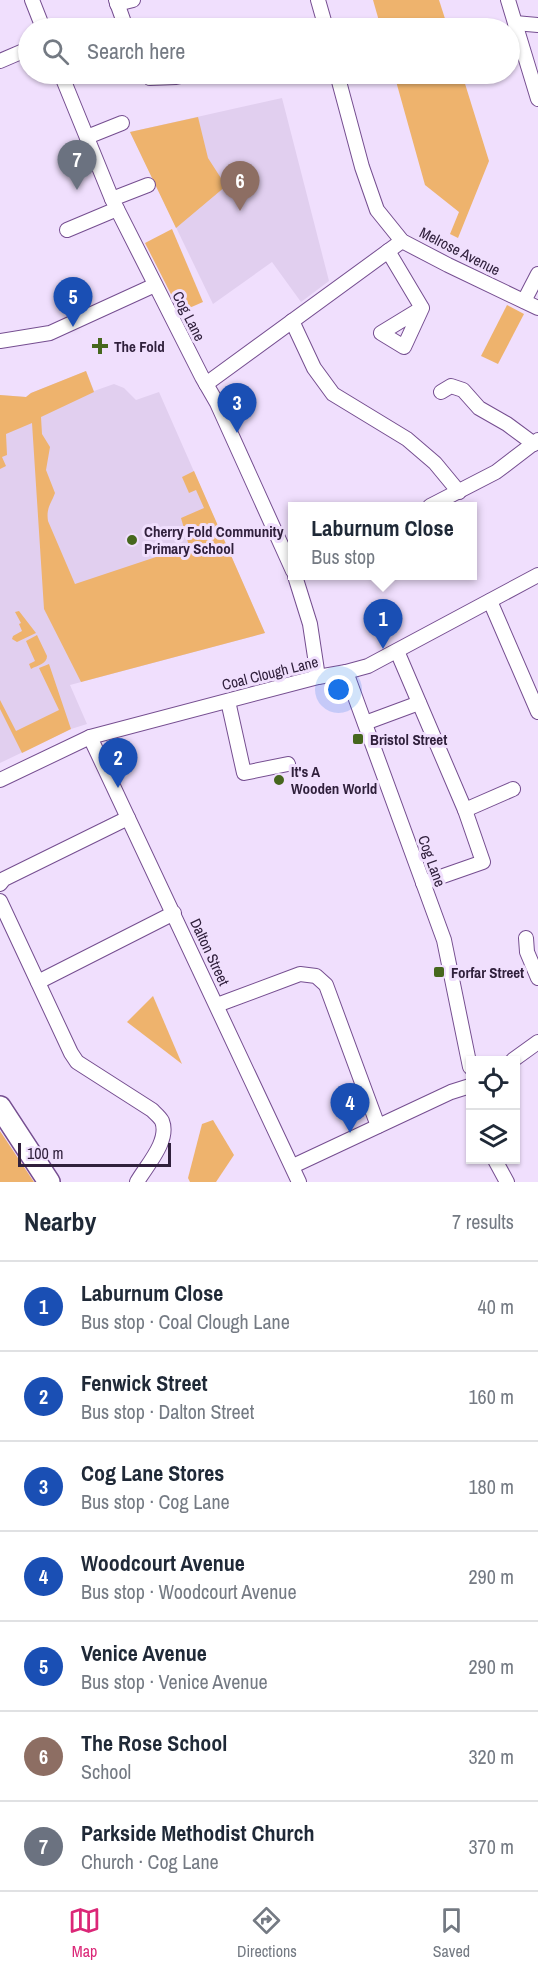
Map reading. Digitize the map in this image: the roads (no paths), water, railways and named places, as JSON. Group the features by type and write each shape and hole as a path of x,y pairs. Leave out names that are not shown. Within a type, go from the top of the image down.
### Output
{"highway":[{"path":"0,1107 49,1182"}],"street":[{"path":"32,0 39,18"},
{"path":"122,18 116,2 133,0"},
{"path":"318,0 323,18"},
{"path":"508,0 513,18"},
{"path":"520,23 538,25"},
{"path":"520,40 538,99"},
{"path":"0,61 18,53"},
{"name":"Cog Lane","path":"67,84 114,204 217,403 288,560"},
{"name":"Melrose Avenue","path":"340,84 362,167 377,210 402,241 538,308"},
{"path":"87,137 122,123"},
{"path":"67,230 148,185"},
{"path":"206,384 402,241"},
{"path":"388,251 422,308"},
{"path":"524,301 538,274"},
{"path":"0,341 50,333 155,285"},
{"path":"292,321 314,368 333,394 407,439 435,463 459,492"},
{"path":"440,502 496,472 536,442 479,408 463,390 451,386 441,392"},
{"name":"Coal Clough Lane","path":"0,780 90,737 368,666 538,574"},
{"path":"296,580 310,624 318,677"},
{"path":"490,601 538,712"},
{"path":"397,651 465,810 483,862 423,883"},
{"name":"Cog Lane","path":"346,672 444,940 469,1056"},
{"path":"228,701 244,773 288,764"},
{"path":"365,723 419,703"},
{"name":"Dalton Street","path":"90,737 299,1182"},
{"path":"465,810 513,789"},
{"path":"0,884 4,879 128,818"},
{"path":"0,901 77,1062 152,1110 161,1120 163,1130 161,1142 137,1182"},
{"path":"38,982 174,913"},
{"path":"526,938 527,952 538,978"},
{"path":"217,1005 300,974 316,976 326,985 378,1126"},
{"path":"519,1056 538,1042"},
{"path":"293,1166 451,1092 466,1088"},
{"path":"497,1164 507,1182"}],"place":[{"name":"Parkside Methodist Church","path":"77,190"},
{"name":"The Rose School","path":"240,211"},
{"name":"Venice Avenue","path":"73,327"},
{"name":"The Fold","path":"100,346"},
{"name":"Cog Lane Stores","path":"237,433"},
{"name":"Cherry Fold Community Primary School","path":"132,540"},
{"name":"Laburnum Close","path":"383,649"},
{"name":"Bristol Street","path":"358,739"},
{"name":"It's A Wooden World","path":"279,780"},
{"name":"Fenwick Street","path":"118,788"},
{"name":"Forfar Street","path":"439,972"},
{"name":"Woodcourt Avenue","path":"350,1133"}]}
